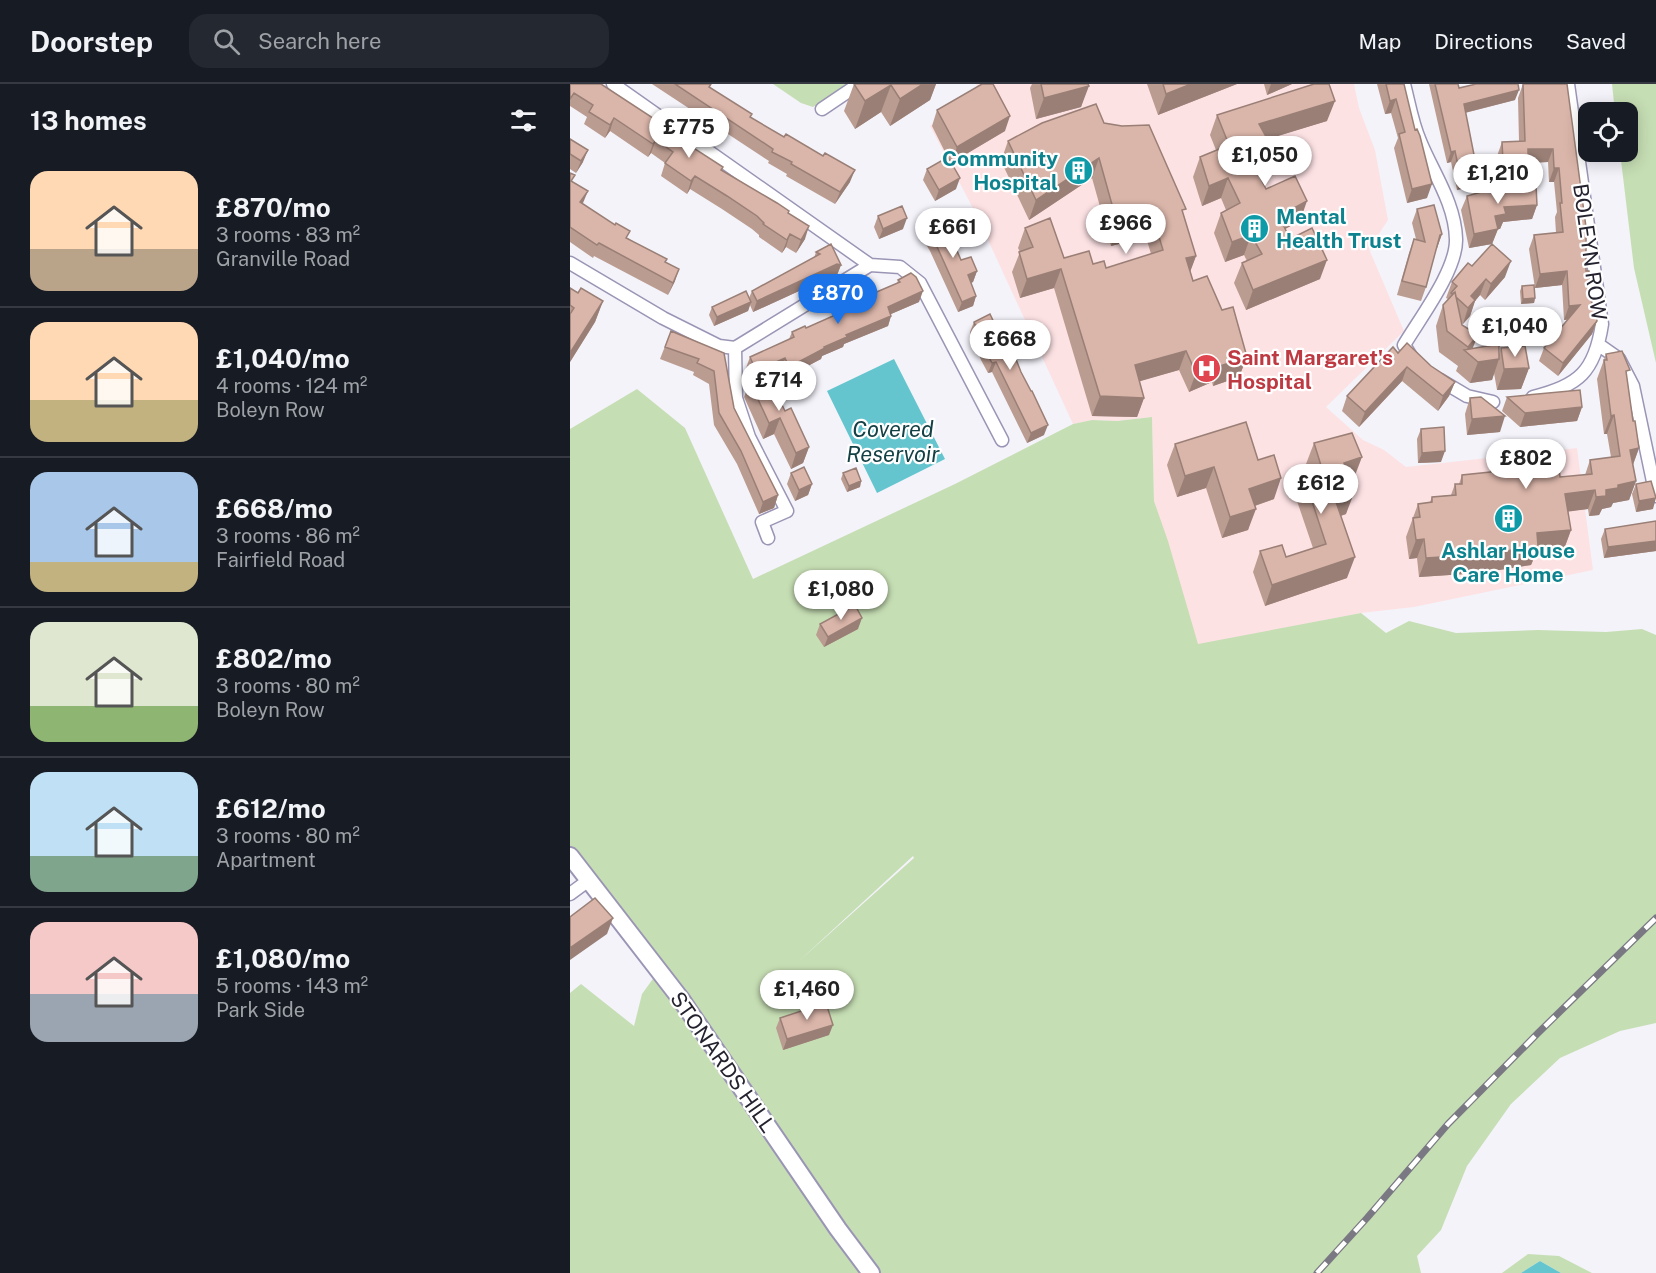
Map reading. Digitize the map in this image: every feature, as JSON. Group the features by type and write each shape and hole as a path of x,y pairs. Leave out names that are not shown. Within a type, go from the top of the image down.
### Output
{"street":[{"path":"614,84 870,265 900,267 920,283 1002,440"},
{"path":"822,109 859,84"},
{"path":"1404,84 1419,140 1447,197 1456,240 1452,260 1435,297 1404,345 1416,364 1467,396 1493,402"},
{"name":"BOLEYN ROW","path":"1523,399 1561,389 1578,379 1593,360 1599,345 1602,324 1568,84"},
{"path":"570,263 663,318 719,346 735,348 870,265"},
{"path":"1599,345 1619,359 1633,386 1656,496"},
{"path":"735,348 736,398 749,437 787,511 762,522 768,538"},
{"name":"STONARDS HILL","path":"570,856 680,999 838,1229 871,1273"},
{"path":"570,894 589,880"}],"shaded area":[{"name":"Saint Margaret's Hospital","path":"976,84 1354,84 1359,108 1375,150 1388,220 1369,249 1404,331 1326,407 1363,440 1384,450 1406,467 1577,448 1593,570 1414,607 1361,613 1198,645 1154,501 1152,417 1117,421 1092,420 1073,424 976,214 930,126 982,94"}],"green space":[{"path":"773,84 850,84 813,107 801,103"},
{"path":"1612,84 1656,84 1656,363 1634,268 1621,162 1638,162 1638,102 1614,102"},
{"path":"637,389 685,428 753,579 955,484 1073,424 1092,420 1117,421 1152,417 1154,501 1198,644 1361,613 1386,633 1409,621 1456,633 1538,630 1606,632 1642,629 1656,635 1656,1023 1620,1031 1560,1058 1511,1104 1467,1166 1441,1230 1417,1256 1421,1273 877,1273 570,853 570,429","holes":["913,856 914,858 799,961"]},
{"path":"655,976 785,1166 862,1273 570,1273 570,993 581,984 634,1026 642,994"},
{"path":"1528,1254 1559,1256 1592,1273 1561,1273 1540,1261 1521,1273 1502,1273"}],"water":[{"name":"Covered Reservoir","path":"894,359 945,459 877,493 827,391"},
{"path":"1540,1261 1561,1273 1521,1273"}],"building":[{"path":"570,84 601,84 656,120 655,122 723,167 721,170 777,203 809,226 801,240 790,234 787,240 763,224 757,216 695,176 691,181 665,163 673,152 656,140 653,144 614,118 610,125 589,112 593,105 574,93 570,99"},
{"path":"675,84 711,84 709,87 752,114 750,117 784,137 786,134 823,156 825,153 855,170 840,192 772,152 773,149"},
{"path":"854,84 923,84 900,99 891,85 865,101"},
{"path":"982,84 993,84 1010,116 957,147 937,110"},
{"path":"1041,84 1088,84 1089,86 1044,98"},
{"path":"1163,84 1191,84 1166,94"},
{"path":"1314,84 1329,84 1335,101 1259,124 1276,155 1254,165 1266,189 1295,176 1307,201 1279,216 1290,239 1312,228 1327,260 1253,290 1242,263 1262,254 1251,235 1232,242 1221,213 1240,203 1228,178 1209,186 1200,157 1229,145 1217,115"},
{"path":"1386,84 1404,84 1415,130 1417,129 1420,136 1432,184 1412,189 1399,134 1405,132 1396,99 1390,101"},
{"path":"1435,84 1458,84 1459,88 1476,84 1518,84 1519,90 1464,104 1478,175 1461,180 1455,151 1451,152"},
{"path":"1523,84 1567,84 1586,227 1586,271 1589,271 1592,308 1596,308 1597,321 1563,363 1544,348 1580,305 1569,306 1567,271 1540,274 1534,235 1563,232 1559,168 1554,168 1553,149 1528,149 1528,160 1503,161 1502,142 1525,141"},
{"path":"1096,104 1104,123 1122,126 1149,125 1186,209 1182,210 1196,256 1186,258 1193,281 1207,276 1222,310 1233,307 1247,357 1220,366 1219,362 1196,373 1186,351 1135,365 1144,398 1100,396 1061,269 1027,279 1019,252 1033,247 1025,228 1050,218 1064,258 1089,251 1093,264 1104,261 1106,268 1163,250 1153,217 1118,226 1099,158 1036,200 1008,141 1042,123"},
{"path":"570,139 588,150 581,161 570,154"},
{"path":"948,157 960,178 939,190 927,169"},
{"path":"570,173 575,175 571,181 588,191 580,202 615,225 616,223 630,231 626,238 667,259 665,262 679,269 673,283 599,243 597,245 570,227"},
{"path":"1536,185 1537,205 1504,207 1506,214 1495,216 1498,229 1474,234 1467,196 1492,189"},
{"path":"1434,205 1442,234 1426,287 1402,281 1414,239 1425,242 1417,209"},
{"path":"902,206 907,218 883,229 878,216"},
{"path":"937,215 951,237 961,260 971,257 977,271 968,275 976,296 962,302 934,240 923,223"},
{"path":"831,244 841,265 837,264 757,301 752,291 820,254 816,252"},
{"path":"1492,244 1511,261 1491,284 1486,279 1471,296 1475,300 1468,308 1456,297 1455,292 1451,293 1457,286 1452,282 1468,263 1472,266"},
{"path":"911,273 916,277 923,291 888,307 891,316 846,335 847,337 789,367 785,358 756,371 750,357 794,337 792,332 867,301 865,297 900,282 898,280"},
{"path":"1534,285 1535,298 1523,299 1522,286"},
{"path":"570,288 578,293 581,288 603,301 570,353 570,314 574,308 570,305"},
{"path":"746,291 751,302 717,317 712,307"},
{"path":"1455,292 1462,325 1478,335 1468,347 1447,331 1443,305"},
{"path":"990,314 997,329 1003,326 1021,372 1048,425 1031,433 996,362 992,363 985,350 974,322"},
{"path":"671,331 724,353 734,408 778,495 763,502 741,451 719,413 714,371 697,363 699,359 665,347"},
{"path":"1407,343 1431,366 1455,382 1443,396 1407,367 1365,412 1347,396 1393,347 1398,353"},
{"path":"1499,344 1499,359 1478,362 1464,350"},
{"path":"1525,346 1529,368 1504,369 1501,348"},
{"path":"1622,351 1630,370 1626,371 1639,448 1630,450 1636,481 1606,490 1606,496 1596,497 1595,490 1565,494 1571,530 1537,533 1538,546 1487,554 1426,558 1424,539 1416,540 1413,518 1420,517 1418,504 1432,502 1432,497 1456,495 1455,484 1462,484 1462,475 1500,471 1497,451 1557,445 1560,477 1592,474 1590,460 1620,456 1614,415 1611,416 1604,360 1607,360 1606,354"},
{"path":"767,374 785,411 791,408 809,447 796,453 780,418 769,423 750,382"},
{"path":"1580,390 1582,407 1525,413 1507,397"},
{"path":"1481,397 1505,416 1472,419 1470,398"},
{"path":"1246,422 1258,460 1274,455 1281,478 1249,489 1256,509 1230,517 1214,467 1185,476 1175,444"},
{"path":"1444,427 1445,451 1422,453 1421,429"},
{"path":"1352,433 1362,457 1344,463 1354,493 1335,499 1355,557 1272,585 1260,551 1282,545 1286,557 1326,544 1305,480 1324,475 1314,443"},
{"path":"804,467 812,484 799,490 791,473"},
{"path":"856,468 861,481 849,486 843,473"},
{"path":"1651,481 1656,498 1639,501 1636,484"},
{"path":"1656,521 1656,541 1608,547 1605,529"},
{"path":"855,605 862,618 828,637 820,624"},
{"path":"595,898 613,918 570,948 570,917"},
{"path":"826,1003 833,1025 787,1039 780,1018"}],"railway":[{"path":"1317,1273 1448,1124 1656,918"}],"place":[{"name":"Community Hospital","path":"1079,170"},
{"name":"Mental Health Trust","path":"1255,228"},
{"name":"Saint Margaret's Hospital","path":"1206,369"},
{"name":"Ashlar House Care Home","path":"1508,519"}]}
